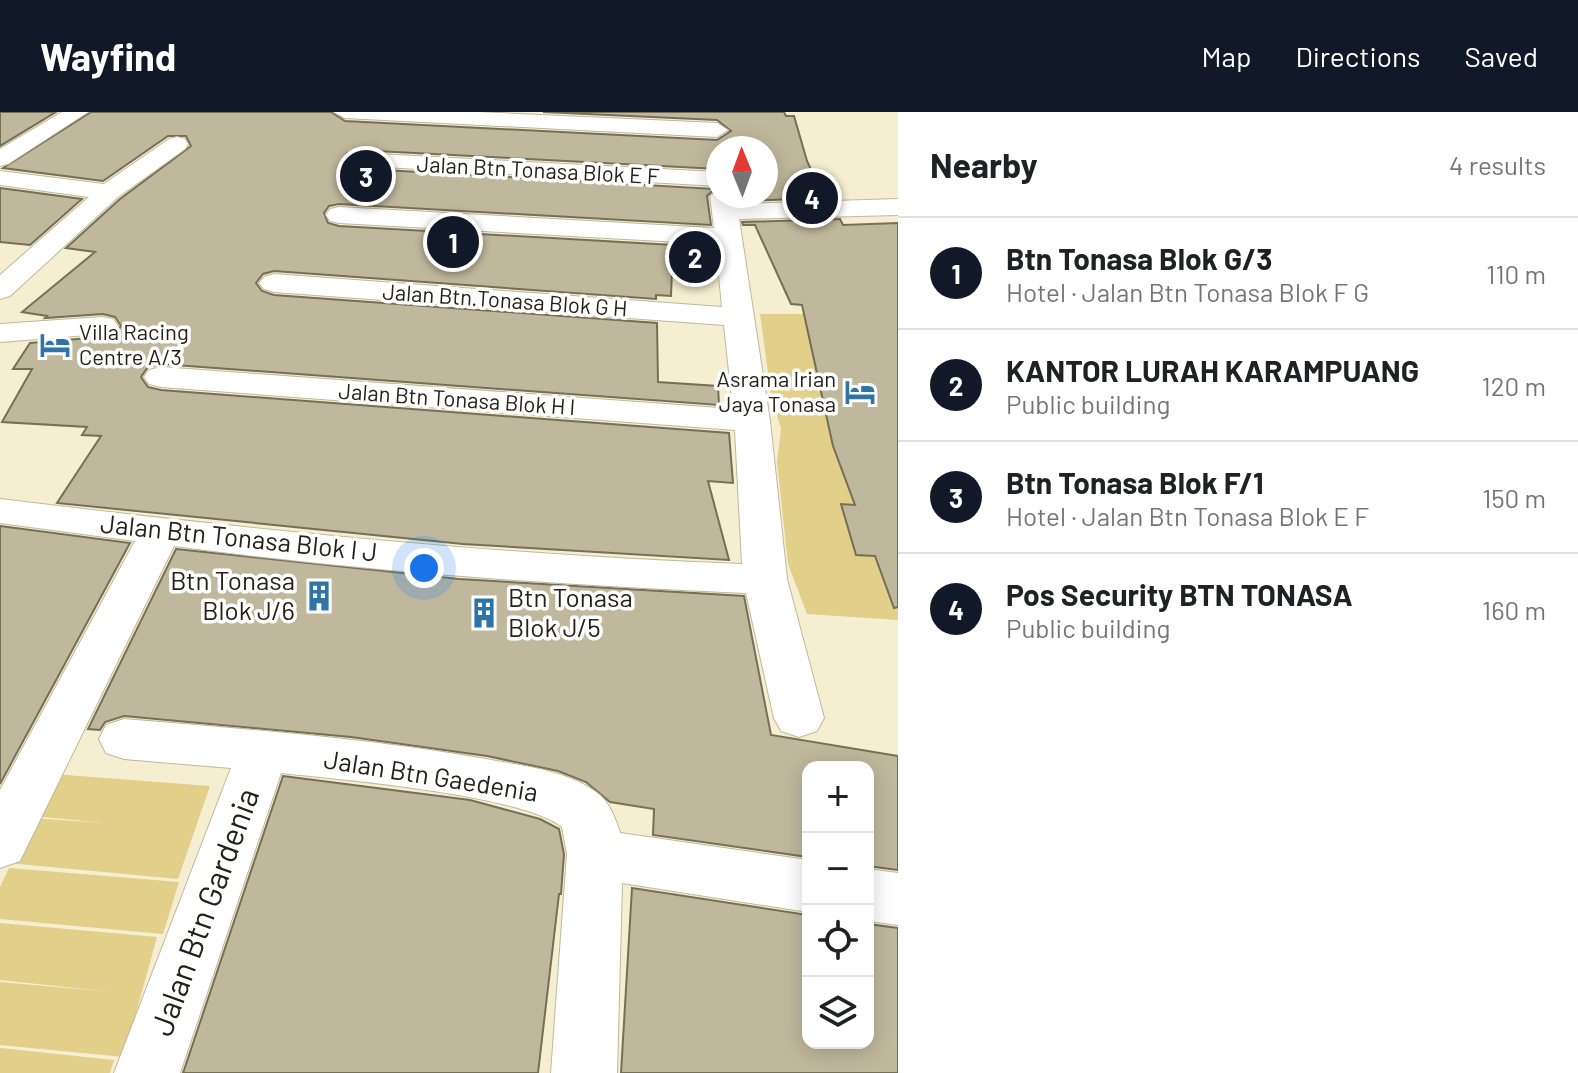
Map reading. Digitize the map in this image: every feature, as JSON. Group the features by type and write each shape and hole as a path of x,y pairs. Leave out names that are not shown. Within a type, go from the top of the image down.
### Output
{"street":[{"path":"0,159 77,112"},
{"path":"345,112 716,121"},
{"path":"0,290 109,192 177,144"},
{"name":"Jalan Btn Tonasa Blok E F","path":"357,160 706,178"},
{"path":"0,178 109,192"},
{"path":"339,215 725,215 898,207"},
{"path":"725,215 752,421 765,579 799,718"},
{"name":"Jalan Btn.Tonasa Blok G H","path":"274,283 737,317"},
{"path":"0,333 102,326"},
{"path":"0,333 7,340 0,362"},
{"name":"Jalan Btn Tonasa Blok H I","path":"161,377 752,421"},
{"name":"Jalan Btn Tonasa Blok I J","path":"0,511 211,538 531,567 765,579"},
{"path":"0,844 161,530"},
{"name":"Jalan Btn Gaedenia","path":"124,739 263,751 457,775 526,789 577,806 593,838 802,885"},
{"name":"Jalan Btn Gardenia","path":"147,1073 263,751"},
{"path":"584,1073 593,838"},
{"path":"874,896 898,899"}],"shaded area":[{"path":"898,303 898,620 807,614 788,564 777,462 781,429 771,394 760,314 812,314"},
{"path":"53,774 210,786 178,879 8,863 30,818 106,823 32,816"},
{"path":"9,868 179,882 163,934 0,919 0,887"},
{"path":"0,923 157,937 124,1057 0,1045 0,982 112,992 0,980"},
{"path":"0,1048 114,1060 110,1073 0,1073"}],"building":[{"path":"0,112 56,112 0,146"},
{"path":"91,112 331,112 345,121 706,139 706,168 357,150 347,153 342,160 349,168 706,188 706,208 709,208 711,225 339,204 329,206 324,213 328,223 339,226 673,245 671,296 656,295 656,299 274,271 263,274 256,283 262,291 274,295 657,323 658,382 718,386 719,405 161,364 148,367 141,377 148,387 161,390 729,433 733,483 708,481 729,560 463,544 57,503 101,436 82,435 87,427 2,422 32,369 13,369 30,343 113,336 121,326 115,317 103,314 45,318 47,316 22,312 95,252 66,248 120,199 191,146 186,136 168,136 103,181 3,168"},
{"path":"543,112 784,112 786,116 794,116 807,161 824,198 778,200 778,136 723,136 731,131 717,120"},
{"path":"0,188 82,199 30,245 0,242"},
{"path":"840,219 843,225 898,223 898,607 894,608 875,556 856,555 841,504 855,505 833,446 802,305 791,304 755,225 743,225 742,222"},
{"path":"0,526 130,543 0,784"},
{"path":"176,549 459,579 744,596 771,735 898,756 898,870 874,867 874,761 802,761 802,856 653,835 654,809 610,802 586,782 558,771 487,756 351,737 124,716 105,722 100,730 88,729"},
{"path":"283,776 470,800 540,819 559,829 564,854 561,894 538,1073 183,1073"},
{"path":"632,888 802,914 802,1049 874,1049 874,925 898,928 898,1073 621,1073"}],"place":[{"name":"Btn Tonasa Blok F/1","path":"366,176"},
{"name":"Pos Security BTN TONASA","path":"812,198"},
{"name":"Btn Tonasa Blok G/3","path":"453,242"},
{"name":"KANTOR LURAH KARAMPUANG","path":"695,257"},
{"name":"Villa Racing Centre A/3","path":"55,345"},
{"name":"Asrama Irian Jaya Tonasa","path":"860,392"},
{"name":"Btn Tonasa Blok J/6","path":"319,596"},
{"name":"Btn Tonasa Blok J/5","path":"484,613"}]}
